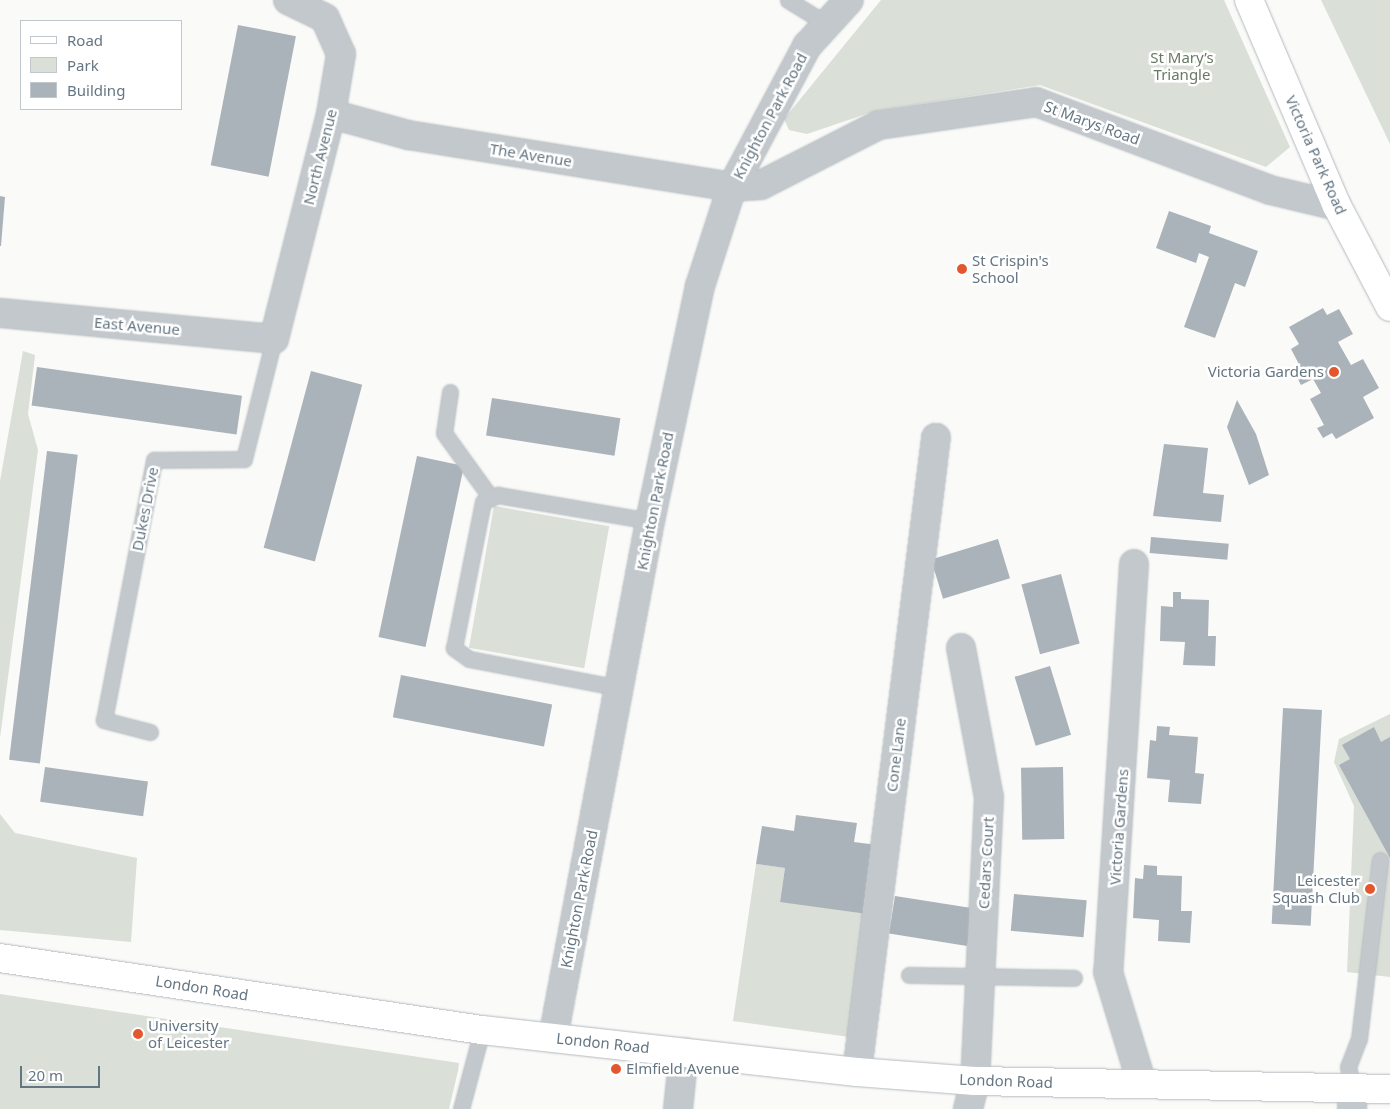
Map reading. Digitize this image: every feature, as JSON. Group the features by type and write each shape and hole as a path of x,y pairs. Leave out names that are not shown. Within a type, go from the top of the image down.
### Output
{"main road":[{"name":"Victoria Park Road","path":"1249,0 1337,206 1390,307"},
{"name":"London Road","path":"0,958 482,1030 857,1072 975,1081 1142,1084 1352,1098 1390,1088"}],"street":[{"name":"Knighton Park Road","path":"553,1038 650,520 700,286 732,187 807,46 849,0"},
{"name":"North Avenue","path":"274,339 331,114 341,54 325,18 281,1"},
{"name":"St Marys Road","path":"732,187 761,185 879,126 1036,102 1270,190 1337,206"},
{"name":"The Avenue","path":"331,114 408,135 732,187"},
{"name":"East Avenue","path":"0,313 274,339"},
{"name":"Cone Lane","path":"857,1072 936,438"},
{"name":"Victoria Gardens","path":"1134,564 1108,972 1142,1084"},
{"name":"Cedars Court","path":"961,648 988,797 975,1081"},
{"path":"678,1109 684,1052"},
{"path":"968,1109 975,1081"}],"lane":[{"path":"788,0 828,24"},
{"name":"Dukes Drive","path":"150,732 104,720 154,460 244,459 274,339"},
{"path":"450,392 444,433 491,498"},
{"path":"620,688 470,660 454,648 483,502 498,495 650,520"},
{"path":"1352,1098 1348,1067 1359,1039 1380,860"},
{"path":"909,975 1074,978"},
{"path":"461,1109 482,1030"}],"green space":[{"name":"St Mary’s Triangle","path":"881,0 1224,0 1290,147 1266,167 1040,85 875,111 807,134 789,130 784,119"},
{"path":"1321,0 1390,0 1390,144"},
{"path":"23,351 35,355 28,414 38,450 0,738 0,481"},
{"path":"494,506 609,526 584,668 469,648"},
{"name":"Leicester Squash Club","path":"1390,714 1390,977 1347,972 1354,806 1334,762 1339,739"},
{"path":"0,814 15,833 137,858 131,942 0,930"},
{"path":"756,864 785,868 780,901 867,914 850,1037 733,1021"},
{"name":"University of Leicester","path":"0,994 459,1063 458,1071 449,1109 0,1109"}],"building":[{"path":"238,25 296,36 269,177 211,165"},
{"path":"0,196 5,197 1,246 0,246"},
{"path":"1169,211 1211,226 1209,233 1258,251 1245,287 1235,283 1215,338 1184,327 1209,257 1199,253 1196,263 1156,248"},
{"name":"Victoria Gardens","path":"1323,308 1327,315 1339,309 1353,334 1338,342 1351,365 1363,359 1379,388 1363,397 1374,418 1336,439 1332,433 1323,438 1317,428 1324,425 1310,399 1321,393 1313,379 1301,385 1295,374 1302,370 1291,349 1299,344 1289,327"},
{"path":"37,367 242,396 237,434 32,406"},
{"path":"311,371 362,385 315,561 264,548"},
{"path":"492,398 620,418 614,456 486,436"},
{"path":"1237,400 1256,434 1269,475 1249,485 1227,427"},
{"path":"1164,444 1208,448 1203,493 1224,495 1221,522 1153,516"},
{"path":"47,451 78,455 40,763 9,760"},
{"path":"417,456 464,466 425,647 379,637"},
{"path":"1151,537 1229,544 1227,560 1150,553"},
{"path":"998,539 1010,578 943,599 931,559"},
{"path":"1061,574 1080,644 1040,654 1021,585"},
{"path":"1173,592 1181,592 1181,599 1209,600 1208,636 1216,636 1215,666 1183,665 1185,642 1160,641 1161,606 1173,607"},
{"path":"1050,666 1071,735 1036,746 1015,677"},
{"path":"401,675 552,704 544,747 393,717"},
{"path":"1283,708 1322,710 1311,926 1272,924"},
{"path":"1157,726 1170,727 1169,735 1198,737 1195,773 1204,774 1201,804 1168,802 1170,780 1147,778 1150,740 1156,741"},
{"path":"1374,727 1381,742 1390,737 1390,858 1339,765 1350,759 1342,745"},
{"path":"45,767 148,781 143,816 40,802"},
{"path":"1063,767 1064,839 1022,840 1021,768"},
{"path":"796,815 857,823 854,842 877,845 867,914 780,902 785,868 756,864 762,826 794,831"},
{"path":"1144,865 1157,866 1157,875 1182,876 1181,911 1192,911 1190,943 1158,941 1159,920 1133,918 1135,878 1143,879"},
{"path":"1014,894 1087,900 1083,937 1011,931"},
{"path":"895,896 973,908 967,946 889,934"}],"place":[{"name":"St Crispin's School","path":"962,269"},
{"name":"Victoria Gardens","path":"1334,372"},
{"name":"Leicester Squash Club","path":"1370,889"},
{"name":"University of Leicester","path":"138,1034"},
{"name":"Elmfield Avenue","path":"616,1069"}]}
